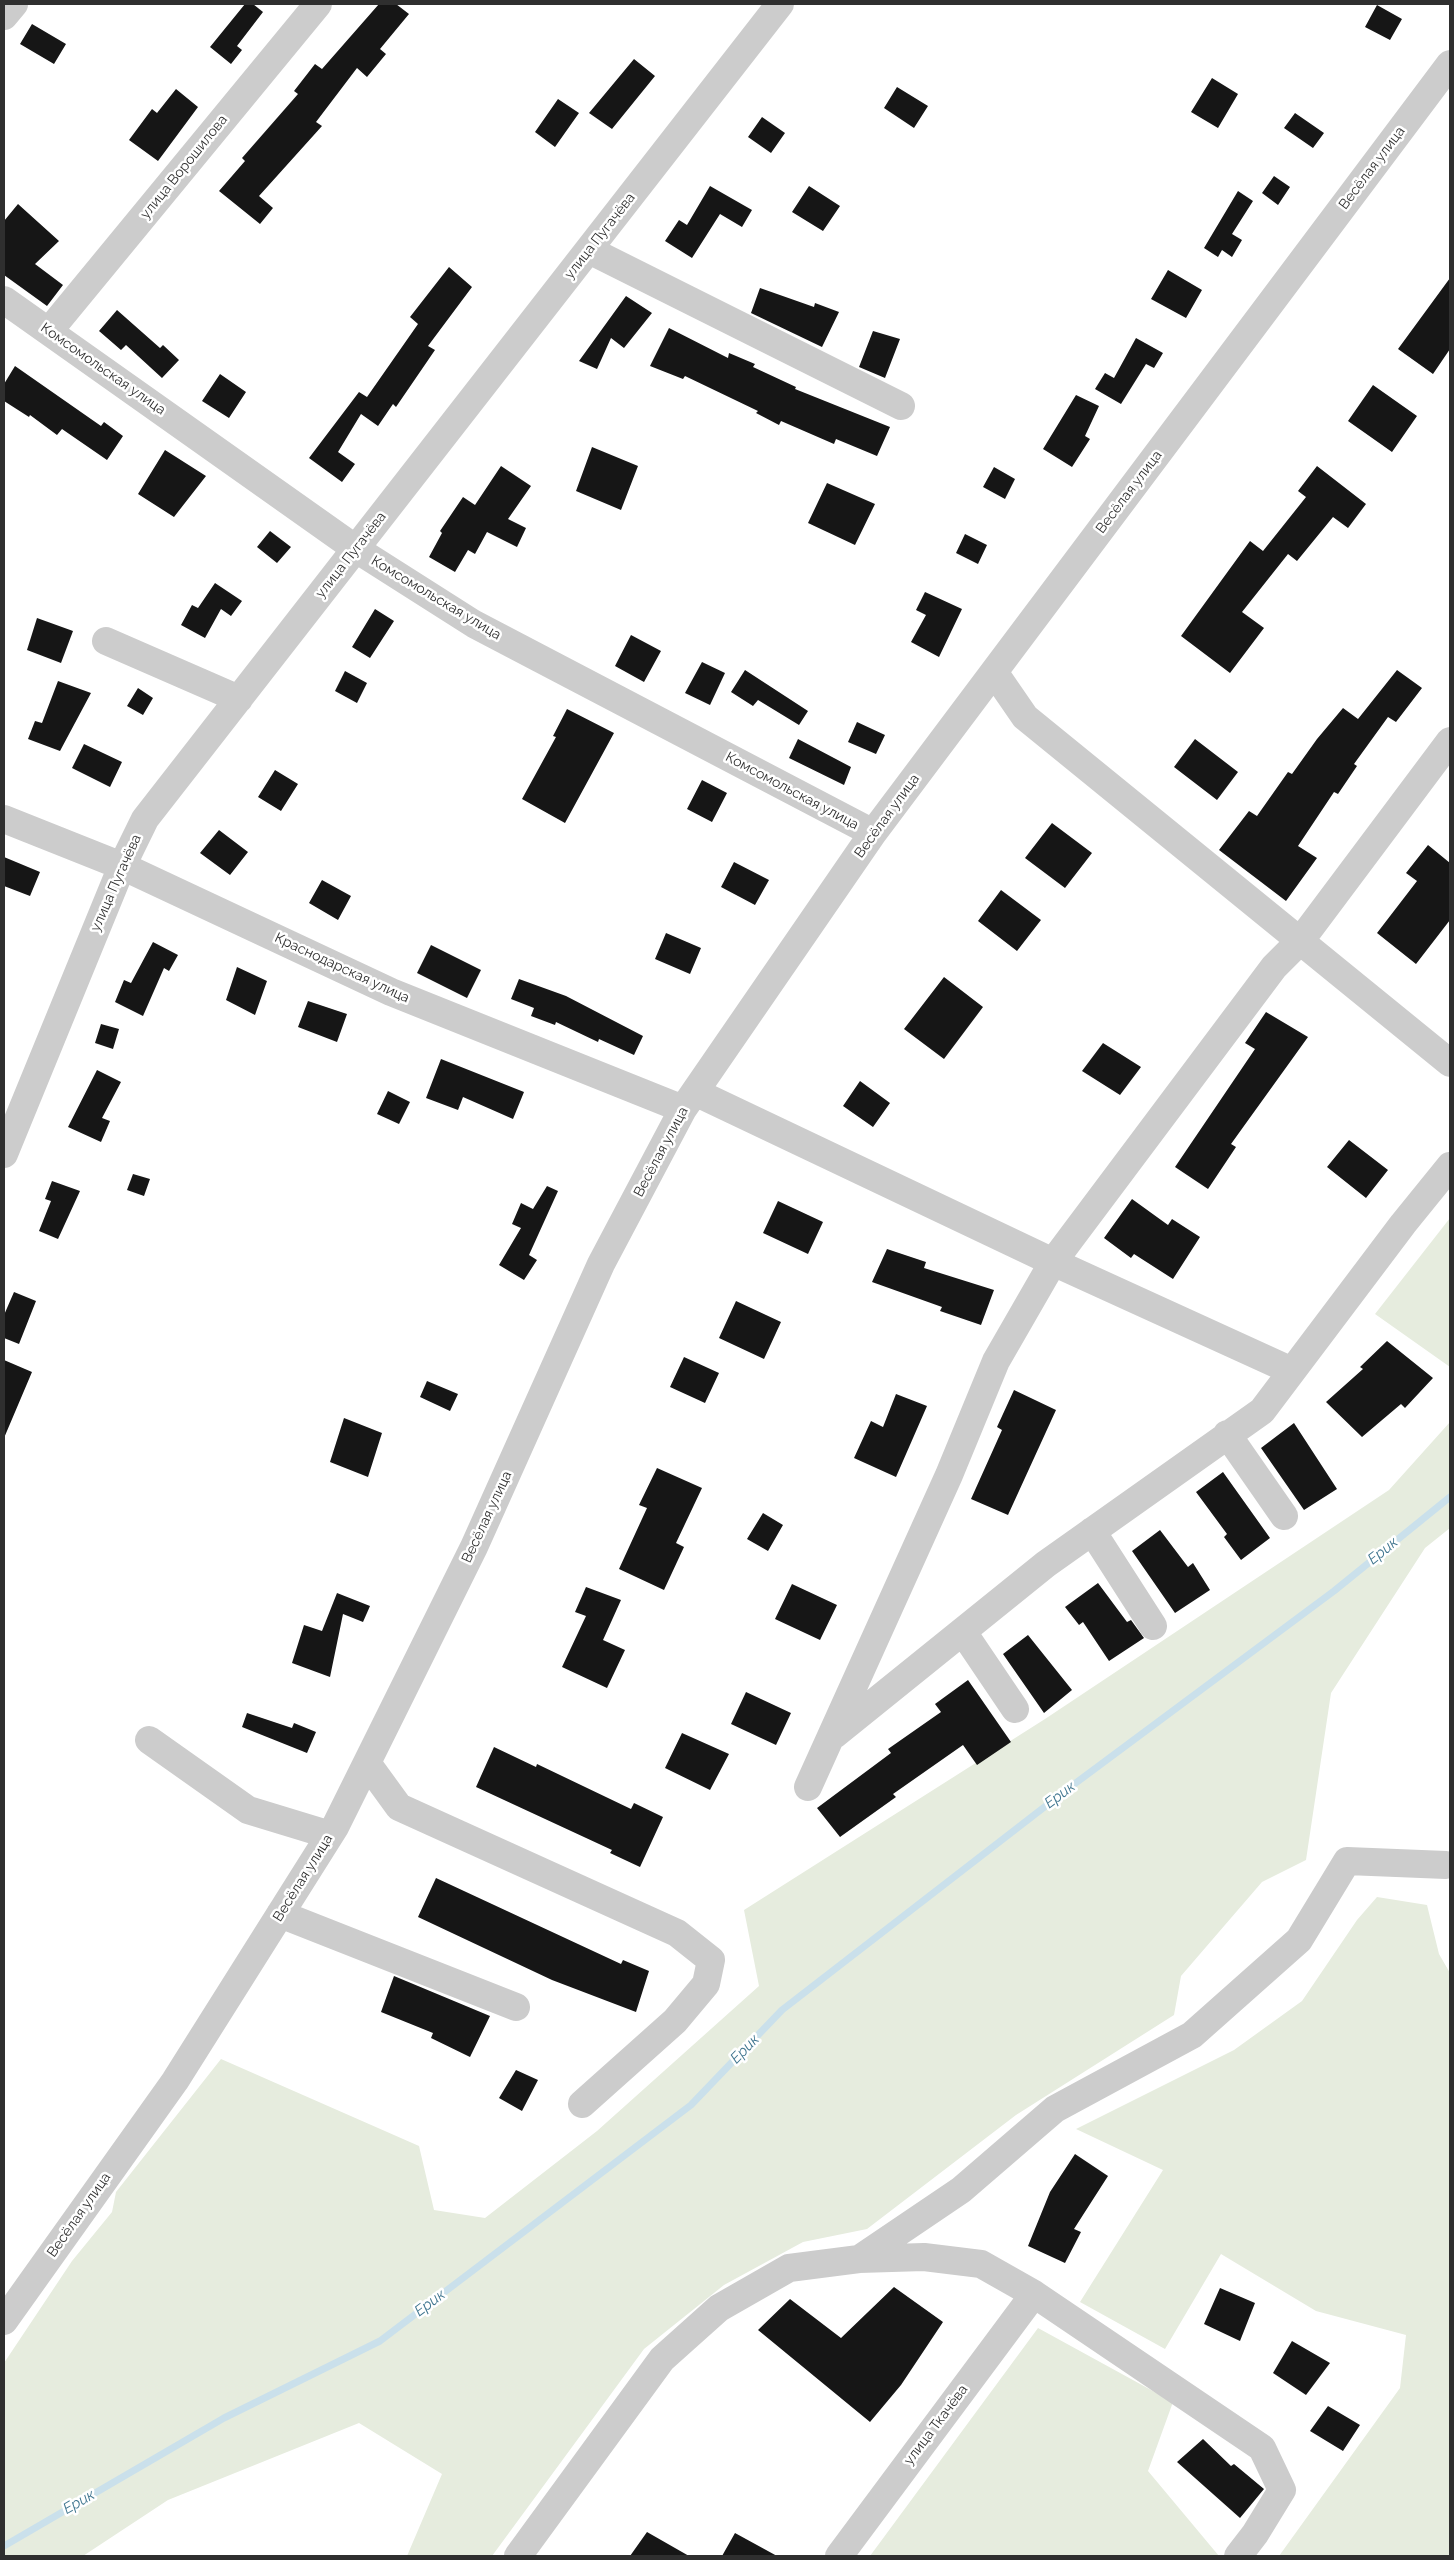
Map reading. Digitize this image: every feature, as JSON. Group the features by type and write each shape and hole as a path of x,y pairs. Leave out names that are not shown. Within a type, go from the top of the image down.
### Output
{"street":[{"path":"4,16 14,4"},
{"name":"улица Ворошилова","path":"49,330 318,4"},
{"name":"улица Пугачёва","path":"4,1154 122,866 145,819 780,4"},
{"name":"Весёлая улица","path":"4,2321 175,2081 330,1835 474,1547 601,1264 689,1100 873,833 1450,64"},
{"path":"589,250 901,406"},
{"name":"Комсомольская улица","path":"4,300 356,549 474,624 873,833"},
{"path":"106,641 239,699"},
{"path":"994,672 1025,717 1450,1063"},
{"path":"808,1787 948,1475 996,1361 1053,1262 1274,967 1301,940 1450,741"},
{"name":"Краснодарская улица","path":"4,819 122,866 391,992 689,1100 1292,1371"},
{"path":"829,1739 1046,1564 1262,1411 1403,1224 1450,1166"},
{"path":"1227,1434 1284,1516"},
{"path":"1092,1531 1153,1626"},
{"path":"963,1632 1015,1709"},
{"path":"149,1740 248,1810 330,1835"},
{"path":"367,1763 399,1807 677,1933 711,1960 706,1984 675,2020 582,2104"},
{"path":"859,2258 961,2190 1055,2109 1192,2035 1298,1940 1347,1861 1449,1867"},
{"path":"280,1914 516,2007"},
{"path":"518,2556 662,2359 719,2308 789,2268 859,2258 924,2257 982,2264 1034,2294 1262,2448 1282,2490 1255,2534 1238,2556"},
{"name":"улица Ткачёва","path":"839,2556 1034,2294"}],"shaded area":[{"path":"1450,1218 1450,1367 1375,1314"},
{"path":"1450,1422 1450,1528 1425,1548 1331,1693 1306,1860 1262,1882 1181,1976 1174,2015 1016,2115 867,2229 803,2242 724,2285 644,2349 492,2556 407,2556 442,2474 359,2423 168,2500 83,2556 4,2556 4,2363 72,2261 112,2212 116,2192 221,2059 419,2146 434,2210 485,2218 597,2131 759,1986 744,1910 1045,1719 1389,1490"},
{"path":"1377,1897 1427,1905 1439,1954 1450,1973 1450,2553 1448,2556 1279,2556 1400,2388 1406,2335 1316,2311 1221,2254 1165,2349 1080,2302 1163,2170 1076,2129 1234,2050 1302,2001 1357,1920"},
{"path":"1038,2328 1173,2402 1148,2471 1219,2556 870,2556"}],"building":[{"path":"245,4 253,4 263,12 237,46 242,50 231,64 210,47"},
{"path":"379,4 396,4 409,14 380,49 386,54 367,77 357,68 316,122 322,126 259,196 273,208 260,224 219,191 245,161 242,158 298,94 294,91 315,64 322,69"},
{"path":"1377,5 1402,19 1390,40 1365,27"},
{"path":"32,24 66,44 54,64 20,44"},
{"path":"634,59 655,76 612,129 589,113"},
{"path":"1212,78 1238,94 1218,128 1191,112"},
{"path":"897,87 928,106 914,128 884,108"},
{"path":"176,89 198,107 158,161 129,140 152,109 157,113"},
{"path":"558,99 579,113 555,147 535,132"},
{"path":"1295,113 1324,133 1313,148 1284,128"},
{"path":"762,117 785,133 771,153 748,137"},
{"path":"1274,176 1290,187 1278,205 1262,193"},
{"path":"710,186 752,210 742,227 720,214 692,258 665,241 679,220 687,225"},
{"path":"809,186 840,206 823,231 792,212"},
{"path":"1238,191 1253,201 1232,234 1242,240 1232,257 1222,250 1218,257 1204,248"},
{"path":"18,204 59,241 35,264 63,285 47,306 4,275 4,221"},
{"path":"449,267 472,287 428,346 435,350 396,407 393,404 378,426 361,414 338,452 355,464 342,482 309,458 359,392 367,397 418,324 410,317"},
{"path":"1168,270 1202,290 1186,318 1151,299"},
{"path":"1450,278 1450,349 1433,374 1398,349"},
{"path":"760,288 814,307 815,303 839,312 822,347 751,313"},
{"path":"626,296 652,313 624,348 611,338 597,369 579,361"},
{"path":"117,310 160,348 163,345 179,360 162,378 126,345 121,350 99,331"},
{"path":"669,328 728,358 729,353 755,364 753,367 796,387 795,389 890,427 877,456 836,439 834,444 781,421 779,425 756,413 758,411 685,376 683,379 650,366"},
{"path":"873,331 900,339 885,378 859,367"},
{"path":"1136,338 1163,353 1154,368 1146,364 1121,404 1095,389 1105,373 1114,378"},
{"path":"15,366 101,426 104,422 123,436 107,460 62,429 57,435 30,415 29,417 4,401 4,384"},
{"path":"220,374 246,392 229,418 202,401"},
{"path":"1373,385 1417,416 1392,452 1348,421"},
{"path":"1076,395 1099,406 1085,436 1090,439 1072,467 1043,449"},
{"path":"592,447 638,466 621,510 576,491"},
{"path":"165,450 206,476 174,517 138,494"},
{"path":"501,466 531,486 508,519 526,528 517,547 487,532 475,554 468,550 455,572 429,557 442,533 440,531 463,497 475,505"},
{"path":"1317,466 1366,504 1348,528 1333,517 1297,561 1288,554 1242,612 1264,628 1230,673 1181,636 1250,541 1263,551 1306,497 1298,491"},
{"path":"994,467 1015,479 1005,499 983,487"},
{"path":"827,483 875,504 855,545 808,523"},
{"path":"270,531 291,547 277,563 257,547"},
{"path":"965,534 987,545 978,564 956,553"},
{"path":"215,583 242,601 231,616 221,609 205,638 181,625 192,605 198,608"},
{"path":"925,592 962,609 939,657 911,642 926,615 916,610"},
{"path":"375,609 394,621 370,658 352,647"},
{"path":"37,618 73,631 61,663 27,650"},
{"path":"631,635 661,651 644,682 615,666"},
{"path":"702,662 725,673 710,705 685,693"},
{"path":"745,670 808,711 799,725 758,700 753,706 731,692"},
{"path":"1397,670 1422,688 1396,722 1388,717 1354,764 1357,766 1338,794 1334,792 1298,846 1317,858 1286,901 1219,850 1249,811 1257,816 1288,772 1292,774 1317,739 1343,708 1358,719"},
{"path":"345,671 367,683 357,703 335,691"},
{"path":"58,681 91,693 60,751 28,739 35,721 42,723"},
{"path":"138,688 153,698 143,715 127,706"},
{"path":"567,709 614,733 565,823 522,799 556,737 553,736"},
{"path":"857,722 885,735 876,754 848,742"},
{"path":"798,739 851,767 844,785 789,758"},
{"path":"1195,739 1238,772 1217,800 1174,767"},
{"path":"84,744 122,762 110,787 72,768"},
{"path":"275,770 298,784 281,811 258,797"},
{"path":"702,780 727,793 712,822 687,809"},
{"path":"1052,823 1092,853 1065,888 1025,858"},
{"path":"219,830 248,852 230,875 200,853"},
{"path":"1428,845 1450,863 1450,920 1416,964 1377,933 1417,881 1406,873"},
{"path":"4,857 40,872 30,896 4,886"},
{"path":"734,862 769,880 755,905 721,887"},
{"path":"322,880 351,896 338,920 309,903"},
{"path":"1001,890 1041,920 1017,951 978,921"},
{"path":"666,933 701,948 690,974 655,959"},
{"path":"153,942 178,955 169,971 164,968 143,1016 115,1002 124,980 131,983"},
{"path":"431,945 481,970 467,998 417,973"},
{"path":"237,967 267,981 255,1015 226,1000"},
{"path":"944,977 983,1007 944,1059 904,1029"},
{"path":"519,979 566,996 643,1036 634,1055 599,1039 598,1042 556,1022 555,1025 531,1016 534,1008 511,999"},
{"path":"308,1001 347,1014 337,1042 298,1027"},
{"path":"1266,1012 1308,1037 1231,1144 1236,1147 1208,1189 1175,1167 1255,1049 1245,1043"},
{"path":"101,1024 119,1029 113,1049 95,1043"},
{"path":"1103,1043 1141,1067 1120,1095 1082,1071"},
{"path":"441,1059 524,1092 513,1119 463,1097 458,1110 426,1098"},
{"path":"97,1070 121,1082 102,1118 110,1121 101,1142 68,1127"},
{"path":"860,1081 890,1103 873,1127 843,1106"},
{"path":"388,1091 410,1102 399,1124 377,1114"},
{"path":"1349,1140 1388,1170 1366,1198 1327,1167"},
{"path":"133,1174 150,1179 144,1196 127,1190"},
{"path":"52,1181 80,1191 58,1239 39,1231 51,1201 45,1199"},
{"path":"547,1186 558,1191 529,1255 537,1260 524,1280 499,1265 521,1228 512,1224 521,1203 533,1209"},
{"path":"1132,1199 1168,1225 1172,1219 1200,1237 1173,1279 1134,1254 1131,1258 1104,1238"},
{"path":"778,1201 823,1222 808,1254 763,1233"},
{"path":"887,1249 926,1262 924,1268 994,1290 981,1325 940,1311 942,1307 872,1282"},
{"path":"14,1292 36,1301 19,1344 4,1338 4,1315"},
{"path":"736,1301 781,1322 764,1359 719,1338"},
{"path":"1387,1341 1433,1378 1405,1408 1401,1404 1362,1437 1326,1402 1363,1369 1360,1367"},
{"path":"684,1357 719,1373 705,1403 670,1387"},
{"path":"4,1360 32,1372 4,1438"},
{"path":"427,1381 458,1394 450,1411 420,1397"},
{"path":"1014,1390 1056,1410 1008,1515 971,1499 1002,1430 997,1427"},
{"path":"896,1394 927,1406 896,1477 854,1458 871,1421 883,1427"},
{"path":"344,1418 382,1433 368,1477 330,1462"},
{"path":"1294,1423 1337,1489 1304,1510 1261,1448"},
{"path":"657,1468 702,1488 676,1543 684,1547 664,1590 619,1569 647,1508 639,1505"},
{"path":"1223,1472 1270,1538 1241,1560 1224,1537 1227,1534 1196,1492"},
{"path":"763,1513 783,1525 768,1551 747,1539"},
{"path":"1160,1530 1188,1567 1193,1563 1210,1590 1175,1613 1132,1551"},
{"path":"1098,1583 1127,1622 1131,1620 1144,1638 1109,1661 1083,1622 1079,1625 1065,1607"},
{"path":"792,1584 837,1605 820,1640 775,1619"},
{"path":"586,1587 621,1600 603,1640 625,1650 607,1688 562,1667 586,1616 575,1612"},
{"path":"337,1593 370,1606 363,1622 343,1614 330,1677 292,1663 304,1625 322,1631"},
{"path":"1028,1635 1072,1690 1044,1713 1003,1654"},
{"path":"968,1680 1011,1742 977,1765 963,1745 893,1794 896,1797 840,1837 817,1808 891,1753 888,1749 941,1712 935,1704"},
{"path":"746,1692 791,1713 776,1745 731,1724"},
{"path":"247,1713 292,1728 294,1723 316,1732 307,1753 242,1727"},
{"path":"682,1733 729,1754 710,1790 665,1768"},
{"path":"494,1747 536,1767 537,1764 631,1809 634,1803 663,1817 640,1867 610,1853 612,1850 476,1787"},
{"path":"436,1878 621,1964 623,1960 649,1971 636,2012 552,1980 418,1917"},
{"path":"394,1976 490,2016 470,2057 431,2038 433,2033 381,2012"},
{"path":"516,2070 538,2080 522,2111 499,2098"},
{"path":"1075,2154 1108,2176 1074,2229 1081,2232 1065,2263 1028,2246 1050,2192"},
{"path":"894,2287 943,2322 901,2385 870,2422 758,2330 790,2299 841,2338"},
{"path":"1220,2288 1255,2303 1240,2341 1204,2324"},
{"path":"1292,2341 1330,2363 1306,2395 1273,2373"},
{"path":"1328,2406 1360,2425 1343,2451 1310,2431"},
{"path":"1203,2439 1231,2466 1234,2464 1264,2489 1240,2518 1177,2462"},
{"path":"647,2532 689,2556 630,2556"},
{"path":"735,2533 777,2556 722,2556"}],"waterway":[{"name":"Ерик","path":"4,2546 224,2418 380,2341 691,2105 782,2010 1069,1788 1334,1591 1450,1497"}]}
